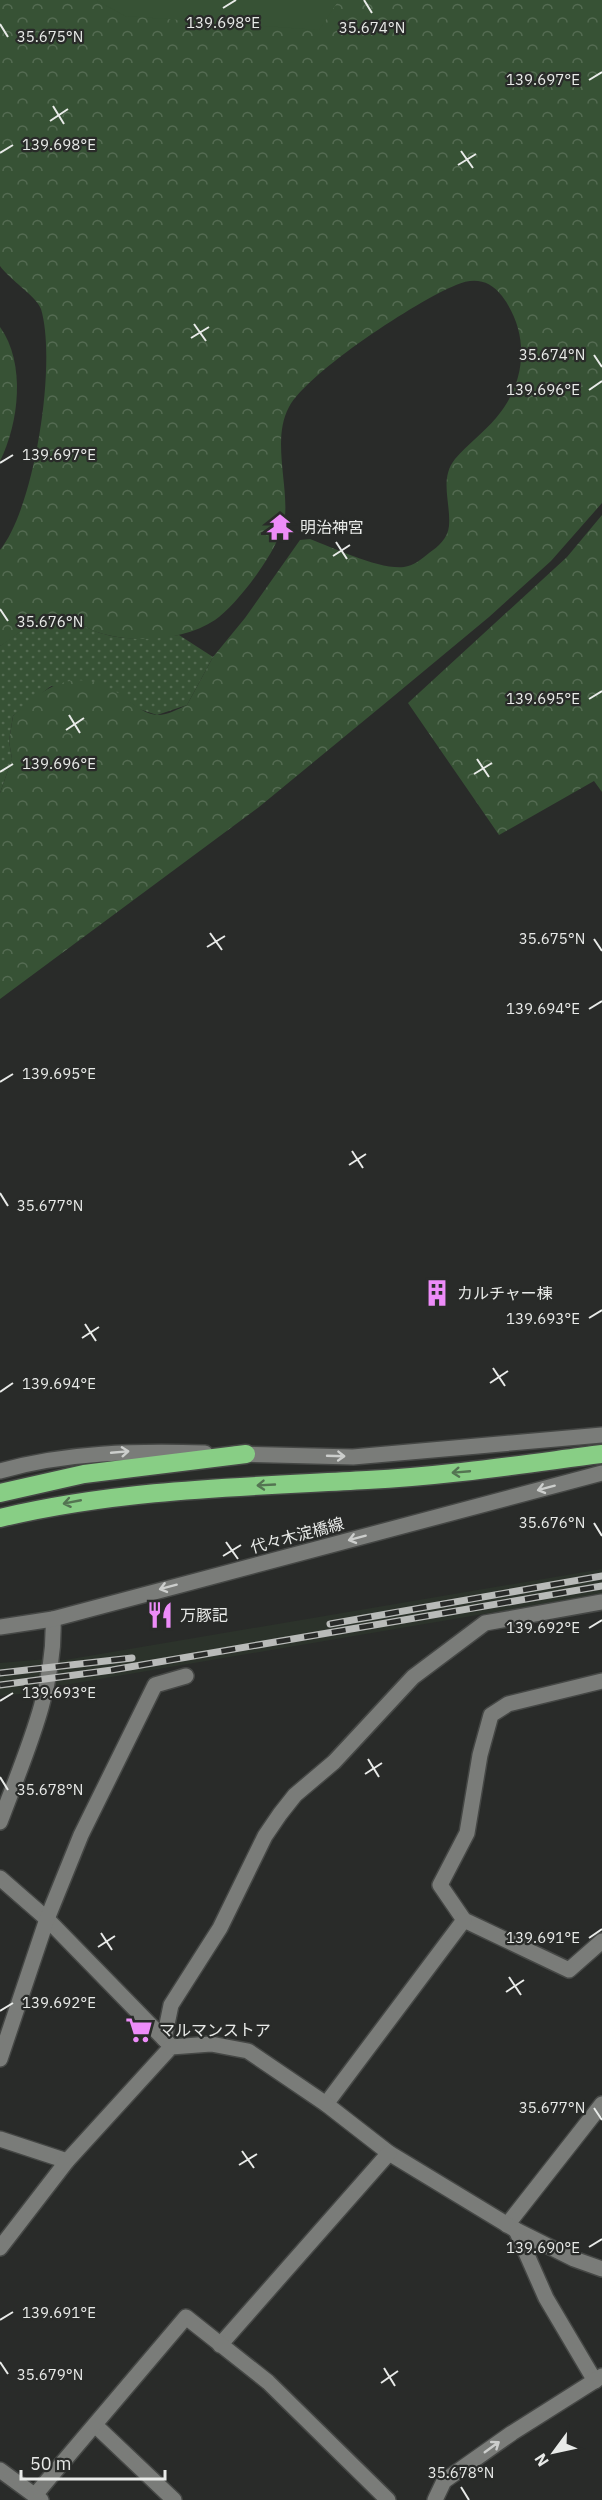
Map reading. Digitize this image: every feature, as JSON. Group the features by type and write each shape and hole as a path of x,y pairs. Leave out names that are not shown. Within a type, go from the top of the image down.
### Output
{"highway":[{"path":"0,1493 84,1474 246,1454"},
{"path":"0,1518 101,1497 226,1487 369,1480 483,1470 602,1454"}],"street":[{"path":"0,1471 124,1451 365,1456 602,1435"},
{"name":"代々木淀橋線","path":"0,1627 53,1619 602,1473"},
{"path":"0,2248 67,2161 168,2043 171,2005 220,1928 265,1836 295,1795 334,1762 413,1677 485,1623 602,1602"},
{"path":"0,1822 41,1706 52,1658 53,1619"},
{"path":"0,2059 47,1919 81,1834 155,1685 186,1676"},
{"path":"602,1681 508,1704 491,1715 480,1755 467,1833 440,1885 464,1920 568,1970 602,1941"},
{"path":"0,1878 47,1919 168,2043 211,2044 248,2051 326,2104 389,2153 512,2227 574,2259 602,2269"},
{"path":"326,2104 464,1920"},
{"path":"512,2227 602,2104"},
{"path":"0,2139 67,2161"},
{"path":"220,2345 389,2153"},
{"path":"435,2500 444,2481 512,2433 598,2378 546,2298 512,2227"},
{"path":"0,2470 38,2498 95,2425 186,2317 268,2382 388,2500"},
{"path":"95,2425 174,2500"}],"shaded area":[{"path":"602,1569 602,1594 53,1687 59,1661"},
{"path":"46,1659 39,1692 0,1696 0,1663"}],"green space":[{"name":"明治神宮","path":"0,0 602,0 602,503 551,561 489,617 383,705 259,807 0,999 0,793 12,759 9,741 13,716 50,688 63,682 76,680 104,686 151,714 172,712 187,705 213,657 245,618 300,540 310,539 357,558 394,567 404,567 420,560 439,545 448,530 447,483 450,467 455,459 496,418 514,389 519,373 521,341 511,310 502,296 487,283 469,281 438,293 391,321 318,375 300,392 289,407 284,419 281,446 285,516 282,528 258,573 247,588 215,620 202,627 173,636 142,639 111,636 92,630 67,617 55,615 33,622 0,646 0,550 23,502 33,469 40,433 46,363 41,309 34,299 0,266"},
{"path":"96,0 339,0 319,30 125,16"},
{"path":"0,327 14,358 17,393 12,429 0,461"},
{"path":"602,515 602,792 594,781 499,835 408,703 567,557"},
{"path":"52,615 116,637 179,635 213,657 187,705 157,715 139,709 119,694 51,686 13,716 9,741 12,759 0,793 0,646 32,623"}],"railway":[{"path":"330,1624 602,1576"},
{"path":"0,1685 112,1670 602,1586"},
{"path":"0,1673 132,1658"}],"place":[{"name":"明治神宮","path":"280,527"},
{"name":"カルチャー棟","path":"437,1293"},
{"name":"万豚記","path":"160,1615"},
{"name":"マルマンストア","path":"139,2030"}]}
